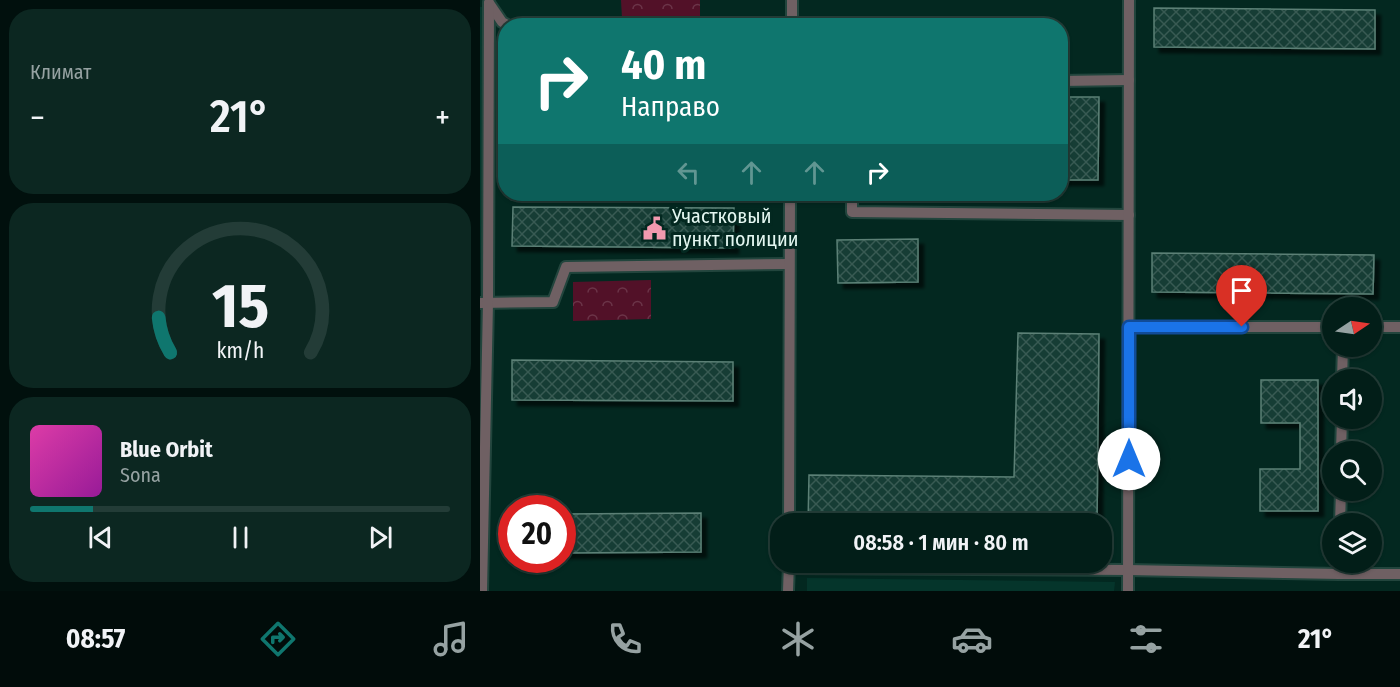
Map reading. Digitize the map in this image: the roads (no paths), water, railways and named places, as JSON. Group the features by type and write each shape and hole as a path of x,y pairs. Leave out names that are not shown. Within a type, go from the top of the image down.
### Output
{"lane":[{"path":"792,0 792,18"},
{"path":"1128,591 1129,0"},
{"path":"487,1 499,18"},
{"path":"482,591 487,1"},
{"path":"1068,81 1129,80"},
{"path":"789,513 790,201"},
{"path":"852,201 852,212 1129,215"},
{"path":"484,303 553,302 566,267 789,264"},
{"path":"1129,327 1322,327"},
{"path":"1382,327 1400,327"},
{"path":"1112,570 1322,568"},
{"path":"1382,572 1400,574"},
{"path":"788,591 789,573"}],"place":[{"name":"Участковый пункт полиции","path":"654,228"}]}
